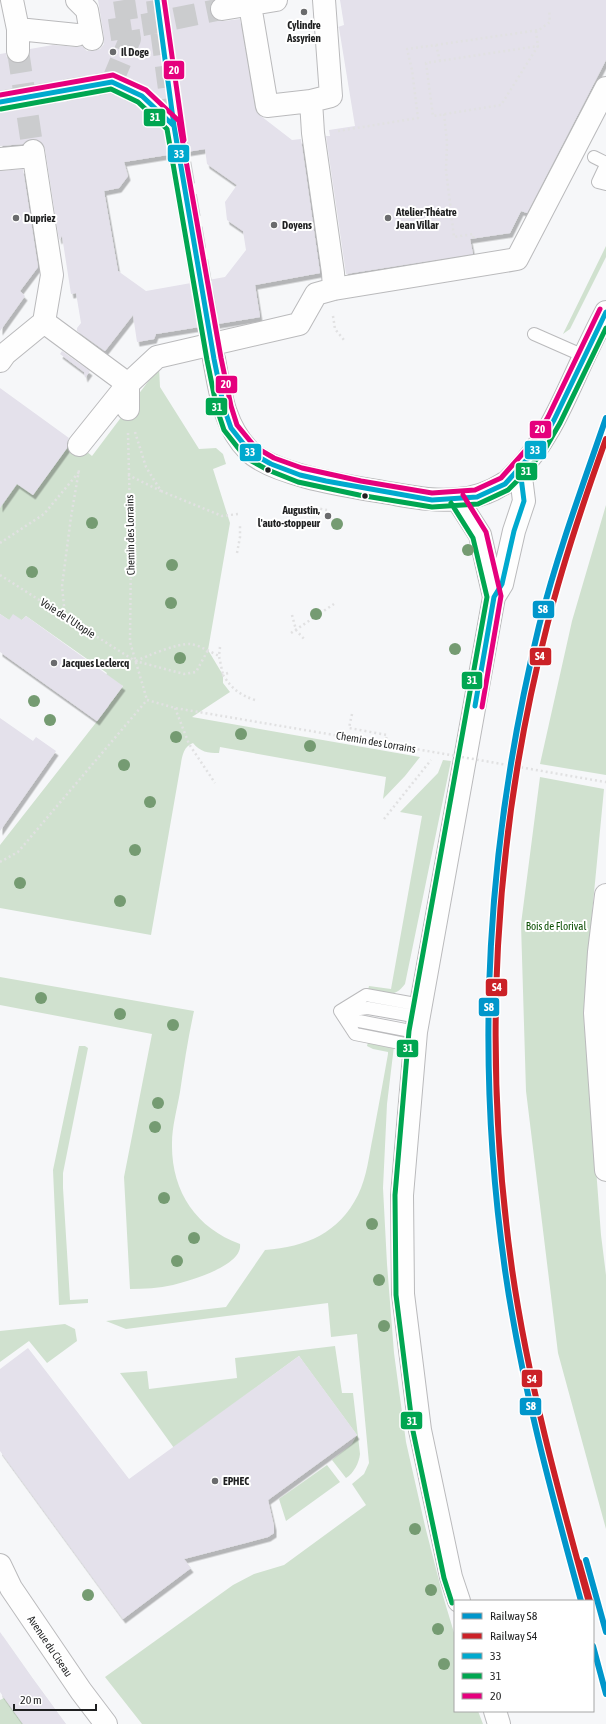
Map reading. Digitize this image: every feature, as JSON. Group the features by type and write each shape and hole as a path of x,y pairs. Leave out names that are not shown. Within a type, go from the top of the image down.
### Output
{"street":[{"path":"12,0 18,29 18,51"},
{"path":"18,29 85,37 87,10 77,0"},
{"path":"263,1 251,11 267,106 311,101 331,96 324,0"},
{"path":"222,9 263,1"},
{"path":"79,445 128,384 157,358 299,324 316,294 334,289 484,252 517,259 517,238 606,88"},
{"path":"311,101 321,133 334,289"},
{"path":"0,159 33,154 52,275 44,322 5,354 0,361"},
{"path":"214,359 224,408 231,428 250,452 271,464 300,475 360,488 432,500 477,497 504,484 520,469 539,446 554,420 606,312"},
{"path":"44,322 128,384"},
{"path":"128,384 128,409"},
{"path":"459,1600 452,1576 420,1430 403,1294 402,1195 418,1025 494,597 502,584 514,531 524,501 520,469"},
{"path":"457,499 480,535 494,597"},
{"path":"606,895 599,952 595,1013 606,1170"},
{"name":"Avenue du Ciseau","path":"0,1565 6,1593 106,1724"},
{"path":"495,1712 499,1724"}],"lane":[{"path":"594,157 606,164 598,182 606,184"},
{"path":"534,334 584,356"},
{"path":"366,995 418,1025 359,1021 340,1011 366,995"}],"path":[{"path":"321,133 418,118 412,70 407,49 536,30 550,22 549,10"},
{"path":"536,30 538,46 501,105 433,116 426,63 538,46"},
{"path":"436,45 440,61"},
{"path":"444,114 448,142 446,170 454,238 473,234 484,252"},
{"path":"328,316 333,315 335,329 344,340"},
{"path":"128,409 146,467 161,491"},
{"name":"Chemin des Lorrains","path":"128,409 128,475 132,553 130,642 147,700 175,708 605,782"},
{"path":"65,616 62,586 71,517 79,472 79,445"},
{"path":"0,543 44,514 79,472"},
{"path":"128,475 161,491 222,516 238,514"},
{"path":"309,516 316,508 331,510"},
{"path":"238,553 240,524"},
{"name":"Voie de l'Utopie","path":"0,575 135,661 184,674 196,672 208,650"},
{"path":"290,633 334,604"},
{"path":"292,615 296,630 305,640"},
{"path":"135,661 154,653 190,644 208,650 219,656"},
{"path":"220,647 219,656 223,675 231,688 242,696 255,700"},
{"path":"223,675 228,673"},
{"path":"0,862 18,852 147,700"},
{"path":"175,708 189,744 215,783"},
{"path":"352,714 349,728 387,735 385,744"},
{"path":"384,818 431,760"}],"green space":[{"path":"606,246 606,257 570,329 563,334"},
{"path":"159,367 160,387 199,449 216,448 223,454 226,464 213,469 230,523 208,650 223,675 223,683 230,692 192,717 420,757 405,776 383,799 386,777 220,747 219,753 208,752 201,750 193,743 189,745 182,757 151,935 0,908 0,845 109,706 108,700 112,701 123,686 103,679 107,673 26,616 22,620 9,620 0,614 0,508 5,475 33,495 73,440 92,456"},
{"path":"606,505 606,775 540,764 572,621"},
{"path":"443,760 451,761 405,984 397,992 388,994 368,990 369,986 391,989 422,816 400,812 438,773"},
{"name":"Bois de Florival","path":"540,777 604,789 591,924 586,1034 601,1235 606,1275 606,1529 558,1353 526,1091 521,924"},
{"path":"0,977 194,1011 173,1131 173,1160 176,1177 181,1192 189,1206 199,1218 211,1228 224,1237 240,1244 239,1252 233,1259 214,1271 181,1283 157,1288 130,1289 124,1177 152,1034 0,1005"},
{"path":"368,1042 394,1046 387,1104 383,1188 394,1353 406,1442 425,1526 454,1633 454,1712 478,1712 483,1724 142,1724 105,1677 233,1585 254,1574 284,1565 366,1505 352,1484 364,1474 369,1463 357,1334 331,1337 328,1303 126,1329 106,1321 226,1307 265,1250 294,1245 320,1236 341,1219 358,1195 364,1181 388,1054 388,1052 373,1049 367,1046"},
{"path":"79,1046 85,1046 88,1048 63,1173 63,1188 70,1300 88,1299 88,1303 59,1305 53,1170"},
{"path":"65,1324 75,1329 77,1341 47,1363 29,1341 0,1362 0,1331"},
{"path":"335,1346 342,1393 353,1393 360,1454 356,1468 346,1478 332,1460 352,1444 357,1435 299,1356 174,1448 120,1373 147,1371 149,1389 237,1378 235,1358"},
{"path":"327,1465 340,1482 286,1521 279,1499"},
{"path":"4,1698 23,1724 0,1724 0,1700"}],"building":[{"path":"98,0 214,0 210,5 210,11 217,21 240,19 257,113 292,140 301,139 320,273 255,285 260,317 156,334 154,339 137,342 133,315 105,351 77,331 77,328 81,323 76,293 71,294 62,236 59,240 43,144 38,140 32,139 23,144 0,146 0,54 6,53 7,58 11,62 18,63 24,62 29,58 30,49 53,45 76,47 82,46 87,51 94,51 100,49 104,44","holes":["205,149 207,164 237,185 225,202 227,220 243,231 246,250 225,277 146,291 118,271 104,191 119,188 128,176 124,162"]},
{"path":"340,0 606,0 606,60 527,213 521,211 510,233 470,239 473,254 346,274 326,136 330,136 329,130 355,126 338,27 344,25"},
{"name":"Dupriez","path":"23,169 38,267 20,291 25,296 0,331 0,171"},
{"path":"62,351 90,371 85,378 84,372 60,354"},
{"path":"0,388 69,438 67,448 33,495 17,484 0,508"},
{"name":"Jacques Leclercq","path":"0,614 9,620 13,614 22,620 26,616 123,686 97,721 0,652"},
{"path":"0,718 33,741 36,737 56,751 0,831"},
{"name":"EPHEC","path":"28,1348 129,1479 299,1356 357,1435 268,1500 274,1526 274,1533 268,1537 184,1559 191,1568 123,1619 0,1451 0,1369"},
{"path":"0,1632 66,1724 23,1724 0,1692"}],"tunnel":[{"path":"112,82 130,39 124,0"},
{"path":"157,0 174,126 214,359"},
{"path":"77,35 143,25 222,9"},
{"path":"18,51 33,151"},
{"path":"0,102 112,82 142,96 174,126"}],"rail line":[{"name":"S8","path":"581,1600 528,1395 519,1354 505,1270 495,1188 490,1107 488,1026 491,946 497,866 507,786 521,706 546,600 570,521 606,418"},
{"name":"S4","path":"588,1599 535,1394 526,1352 512,1269 503,1189 497,1108 496,1027 498,946 504,865 515,785 529,705 547,626 560,578 606,439"},
{"name":"S8","path":"586,1560 606,1632"},
{"name":"S4","path":"579,1562 590,1600"},
{"name":"S8","path":"594,1650 606,1694"}],"transit line":[{"name":"33","path":"157,0 174,126 214,359 224,408 231,428 250,452 271,464 300,475 326,481 432,500 477,497 505,484 539,446 554,420 606,312"},
{"name":"20","path":"164,0 184,140"},
{"name":"20","path":"0,95 113,75 146,90 179,121 221,358 231,406 237,425 255,447 274,458 302,468 361,481 432,493 475,490 501,478 533,442 548,417 600,309"},
{"name":"33","path":"0,102 112,82 142,96 174,126 177,144"},
{"name":"31","path":"1,109 111,89 138,102 167,129 207,360 217,409 224,430 246,458 268,470 298,482 359,495 432,507 478,504 508,490 525,473 545,449 560,423 606,328"},
{"name":"33","path":"475,706 494,597 502,584 514,531 524,501 520,469"},
{"name":"20","path":"463,495 486,532 501,596 482,707"},
{"name":"31","path":"451,503 473,538 487,597 409,1031 395,1195 396,1295 413,1431 444,1578 452,1603"}],"place":[{"name":"Cylindre Assyrien","path":"304,12"},
{"name":"Il Doge","path":"113,52"},
{"name":"Dupriez","path":"16,218"},
{"name":"Atelier-Théatre Jean Villar","path":"388,218"},
{"name":"Doyens","path":"274,225"},
{"name":"Augustin, l'auto-stoppeur","path":"328,516"},
{"name":"Jacques Leclercq","path":"54,663"},
{"name":"EPHEC","path":"215,1481"}]}
